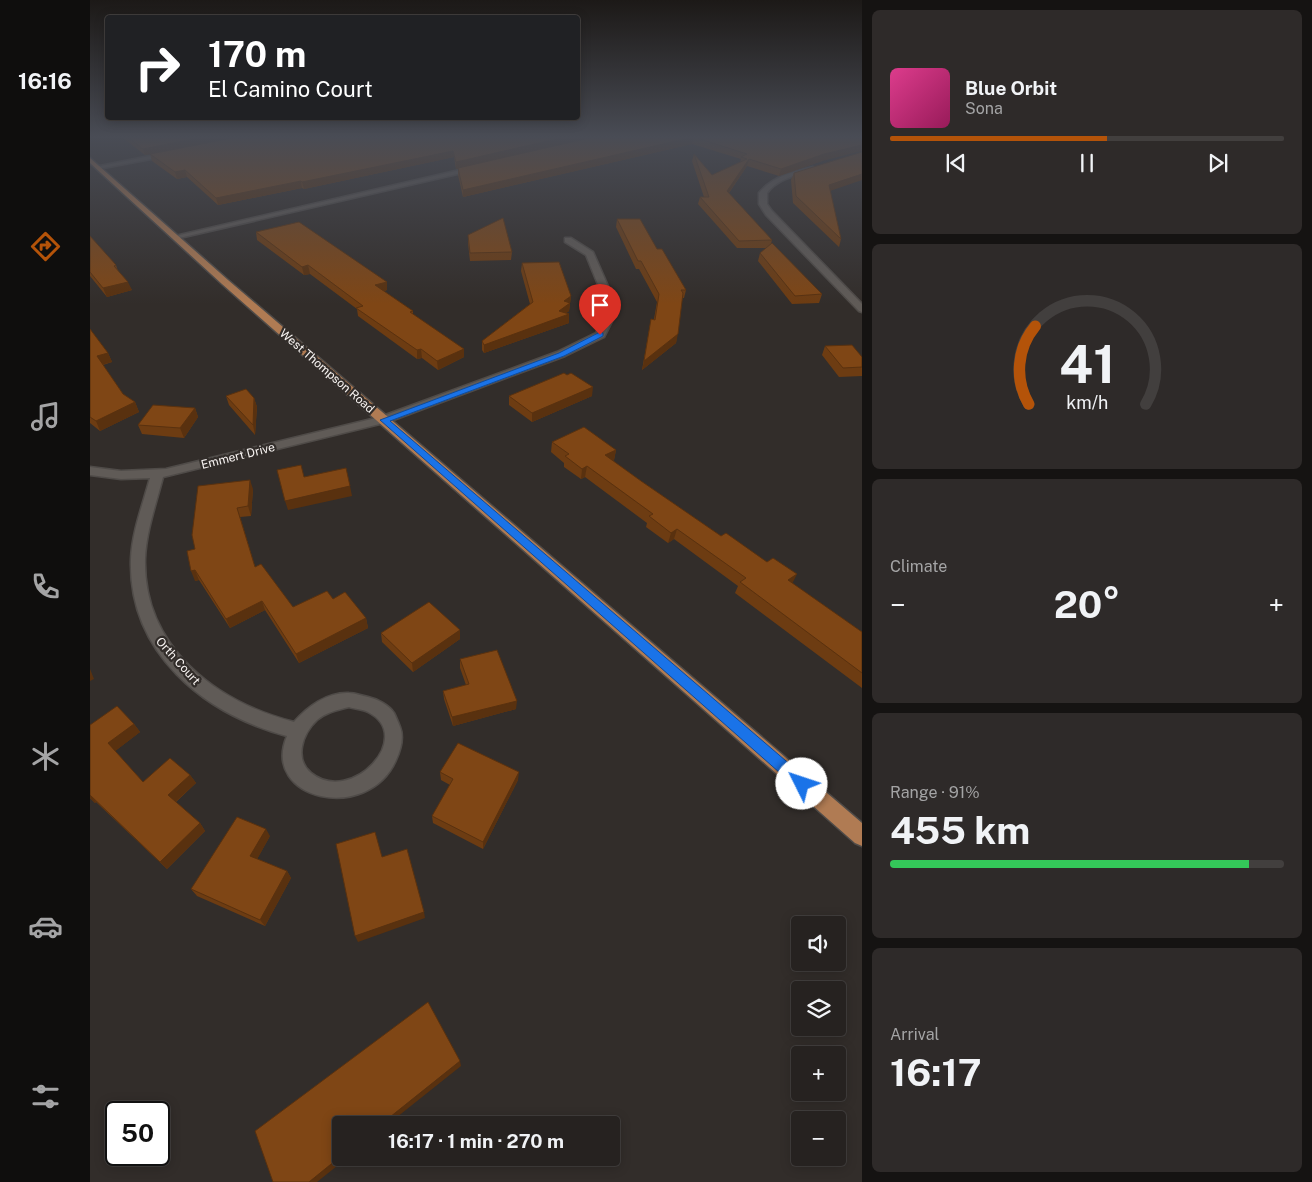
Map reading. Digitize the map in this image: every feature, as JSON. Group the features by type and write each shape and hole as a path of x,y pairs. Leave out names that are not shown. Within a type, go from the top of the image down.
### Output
{"main road":[{"name":"West Thompson Road","path":"127,193 225,282 862,836"}],"street":[{"path":"175,237 367,193"},
{"path":"764,193 762,200 768,213 862,309"},
{"name":"Emmert Drive","path":"90,470 111,474 157,474 187,469 384,420 561,354 600,335 613,309 590,254 568,240"},
{"name":"Orth Court","path":"157,474 138,566 142,604 158,643 191,678 224,704 266,724 296,731"},
{"path":"340,700 358,700 374,705 386,716 393,730 394,746 386,764 373,778 353,788 327,789 313,785 305,780 295,766 292,748 296,731 307,716 322,706 340,700"}],"building":[{"path":"211,193 240,193 216,198"},
{"path":"708,193 729,193 772,240 739,241 700,197 709,197"},
{"path":"796,193 831,193 841,239 796,196"},
{"path":"503,218 512,252 470,253 468,235"},
{"path":"617,219 640,219 657,249 662,249 686,290 681,290 683,293 678,334 644,361 651,319 655,320 659,294 641,261 638,261"},
{"path":"299,222 387,282 375,285 464,349 437,361 421,349 417,350 356,308 363,306 308,265 302,267 256,232"},
{"path":"90,236 116,265 114,266 128,282 103,288 90,272"},
{"path":"772,243 822,294 795,296 760,253"},
{"path":"559,262 571,296 564,301 570,303 559,311 569,314 484,345 482,341 533,302 522,263"},
{"path":"90,329 108,353 97,356 123,394 135,402 96,421 90,417"},
{"path":"852,345 862,357 862,367 843,368 825,346"},
{"path":"564,373 567,375 571,373 593,387 532,413 509,396"},
{"path":"246,389 254,398 253,425 226,396"},
{"path":"153,405 195,408 180,428 138,425"},
{"path":"584,427 616,450 605,455 641,481 721,536 726,533 767,562 773,558 797,574 788,580 862,632 862,673 740,582 746,578 677,529 671,533 649,516 653,514 587,466 582,469 565,456 569,454 552,442"},
{"path":"301,465 304,477 346,468 350,486 285,501 277,470"},
{"path":"250,480 248,506 237,508 255,567 261,564 293,607 327,591 333,599 345,592 366,618 296,654 262,601 226,619 195,570 191,571 187,551 195,549 192,535 198,486"},
{"path":"429,602 460,630 412,663 381,633"},
{"path":"497,650 517,701 452,717 443,691 469,684 460,659"},
{"path":"117,706 134,724 108,743 143,782 170,758 190,775 168,795 200,823 160,862 90,795 90,725"},
{"path":"458,743 519,772 483,842 432,816 453,779 440,772"},
{"path":"237,817 266,829 250,856 287,871 260,920 191,889"},
{"path":"375,832 382,857 407,849 424,912 355,936 336,844"},
{"path":"428,1002 460,1061 391,1116 332,1116 332,1163 309,1182 273,1182 255,1131"}],"route":[{"path":"600,335 561,354 384,420 802,784"}]}
